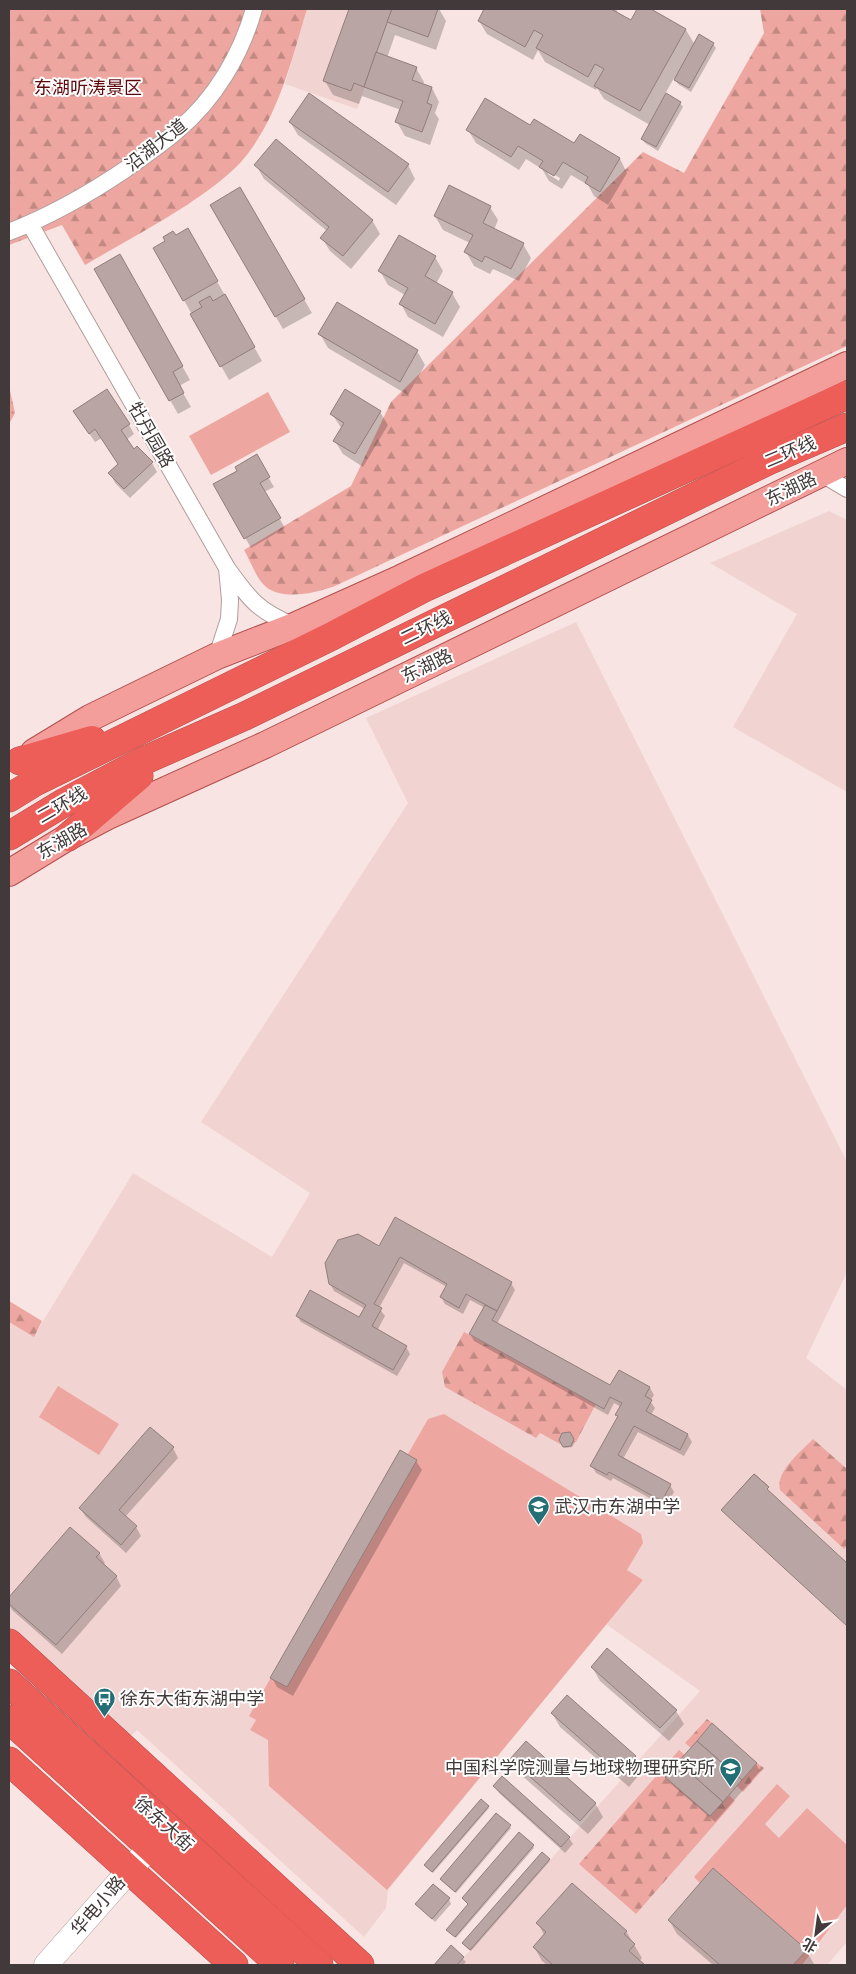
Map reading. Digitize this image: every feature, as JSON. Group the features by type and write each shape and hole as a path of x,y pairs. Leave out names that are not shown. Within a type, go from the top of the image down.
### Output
{"highway":[{"name":"二环线","path":"9,798 35,782 426,588 847,395"},
{"name":"二环线","path":"9,836 65,802 169,749 271,703 768,461 847,428"},
{"path":"14,764 158,721"},
{"path":"68,837 169,749"},
{"path":"9,1643 360,1965"},
{"name":"徐东大街","path":"9,1683 319,1965"},
{"name":"徐东大街","path":"9,1719 280,1965"},
{"path":"9,1762 234,1965"}],"main road":[{"path":"14,764 90,718 217,656 294,626 410,574 847,364"},
{"name":"东湖路","path":"9,873 68,837 106,817 274,741 847,462"}],"street":[{"name":"沿湖大道","path":"9,232 30,224 78,199 112,178 180,129 201,106 228,70 246,36 254,9"},
{"name":"牡丹园路","path":"30,224 227,568 230,600 229,619 217,656"},
{"path":"822,474 847,489"},
{"path":"227,568 251,601 271,616 294,626"},
{"name":"华电小路","path":"46,1965 150,1847"}],"shaded area":[{"path":"307,9 392,9 357,109 285,84"},
{"path":"829,511 847,520 847,792 733,727 797,614 710,563"},
{"path":"576,622 847,1162 847,1272 806,1358 847,1390 847,1942 827,1965 457,1965 700,1691 606,1624 388,1890 386,1908 364,1937 137,1730 130,1737 9,1630 9,1322 34,1336 133,1173 272,1257 310,1193 201,1122 408,803 366,718"}],"green space":[{"name":"东湖听涛景区","path":"9,9 307,9 289,69 274,109 254,145 241,162 222,180 187,205 85,265 62,225 9,245"},
{"path":"760,9 847,9 847,346 335,586 298,594 278,593 270,590 260,580 244,550 351,486 391,402 643,152 684,173 764,33"},
{"path":"9,386 15,413 9,424"},
{"path":"268,392 290,432 211,475 189,436"},
{"path":"9,1301 42,1321 34,1337 9,1322"},
{"path":"464,1332 596,1404 576,1442 560,1444 540,1433 536,1438 445,1387 442,1372"},
{"path":"58,1386 119,1424 99,1455 39,1417"},
{"path":"444,1414 641,1534 643,1543 627,1570 643,1580 387,1890 269,1786 268,1740 250,1730 256,1720 249,1716 400,1450 408,1454 428,1419"},
{"path":"813,1439 847,1469 847,1546 844,1549 780,1490 780,1483 785,1469 796,1455"},
{"path":"707,1719 712,1723 691,1748 685,1743"},
{"path":"679,1750 685,1755 666,1777 710,1816 729,1795 735,1801 636,1914 579,1864"},
{"path":"757,1763 764,1768 743,1792 737,1786"},
{"path":"777,1784 790,1796 765,1824 779,1838 807,1808 847,1845 847,1905 802,1965 793,1965 806,1949 713,1868 700,1883 694,1877"}],"building":[{"path":"349,9 392,9 364,87 354,83 351,91 323,81"},
{"path":"392,9 438,9 428,37 387,22"},
{"path":"484,9 611,9 631,20 637,9 651,9 686,29 640,111 594,86 604,69 595,64 588,77 536,48 543,35 534,30 525,47 478,21"},
{"path":"699,34 714,43 689,88 674,80"},
{"path":"376,52 417,67 412,80 432,87 427,103 432,105 422,132 395,122 403,101 364,87"},
{"path":"309,93 409,164 388,192 289,122"},
{"path":"666,93 681,102 656,147 641,139"},
{"path":"485,98 530,125 534,119 574,143 580,134 620,158 600,192 585,183 588,177 563,162 554,176 539,167 543,161 518,146 511,157 466,130"},
{"path":"276,139 373,220 343,256 320,238 329,227 254,165"},
{"path":"449,185 491,206 483,223 524,243 511,269 485,256 482,262 464,252 473,235 434,216"},
{"path":"240,187 305,299 275,317 210,205"},
{"path":"188,228 218,281 183,301 153,248 165,241 163,237 173,231 176,235"},
{"path":"399,235 436,256 425,276 453,292 435,324 399,304 408,288 378,271"},
{"path":"120,254 183,366 173,372 184,393 169,401 94,269"},
{"path":"225,294 255,347 220,367 190,314 202,307 199,302 210,296 213,301"},
{"path":"337,302 418,350 400,382 318,334"},
{"path":"107,389 130,424 121,430 134,449 137,446 153,462 124,489 108,473 118,464 95,429 89,434 73,411"},
{"path":"345,389 381,411 355,454 333,441 344,423 330,414"},
{"path":"257,454 270,477 260,483 281,518 244,539 213,484 237,471 235,467"},
{"path":"395,1217 512,1282 497,1311 466,1294 459,1308 440,1297 447,1284 400,1257 374,1304 382,1308 372,1326 407,1346 393,1370 296,1316 310,1290 359,1317 366,1305 329,1284 325,1263 338,1240 358,1234 379,1246"},
{"path":"485,1305 497,1311 492,1320 610,1385 619,1370 650,1387 645,1396 652,1400 646,1411 688,1434 680,1450 634,1426 618,1455 671,1484 662,1501 609,1472 607,1475 590,1466 618,1416 615,1415 622,1403 610,1397 604,1409 469,1334"},
{"path":"150,1427 174,1447 119,1510 137,1526 121,1545 79,1508"},
{"path":"570,1432 574,1439 571,1446 563,1447 559,1440 562,1433"},
{"path":"400,1450 417,1460 287,1687 270,1678"},
{"path":"754,1474 769,1487 763,1493 813,1539 800,1553 736,1494"},
{"path":"754,1474 769,1487 767,1489 847,1563 847,1626 721,1510"},
{"path":"70,1527 100,1553 96,1557 117,1576 56,1645 9,1604 9,1597"},
{"path":"607,1648 677,1710 660,1728 591,1667"},
{"path":"567,1695 636,1756 620,1774 551,1713"},
{"path":"712,1723 757,1763 742,1780 697,1741"},
{"path":"526,1741 596,1803 580,1821 510,1759"},
{"path":"697,1741 742,1780 723,1802 678,1762"},
{"path":"678,1762 723,1802 710,1816 665,1777"},
{"path":"502,1776 570,1837 561,1847 493,1786"},
{"path":"481,1799 489,1806 432,1872 424,1865"},
{"path":"496,1813 511,1825 455,1892 440,1879"},
{"path":"519,1832 534,1845 455,1937 446,1930 468,1904 462,1898"},
{"path":"542,1852 550,1859 470,1950 462,1943"},
{"path":"713,1868 807,1950 793,1965 720,1965 668,1920"},
{"path":"572,1883 627,1931 624,1934 635,1944 629,1951 645,1965 553,1965 533,1947 546,1932 536,1923"},
{"path":"433,1884 450,1898 432,1919 415,1904"},
{"path":"451,1945 464,1957 457,1965 434,1965"}],"place":[{"name":"武汉市东湖中学","path":"538,1526"},
{"name":"徐东大街东湖中学","path":"104,1718"},
{"name":"中国科学院测量与地球物理研究所","path":"731,1787"}]}
